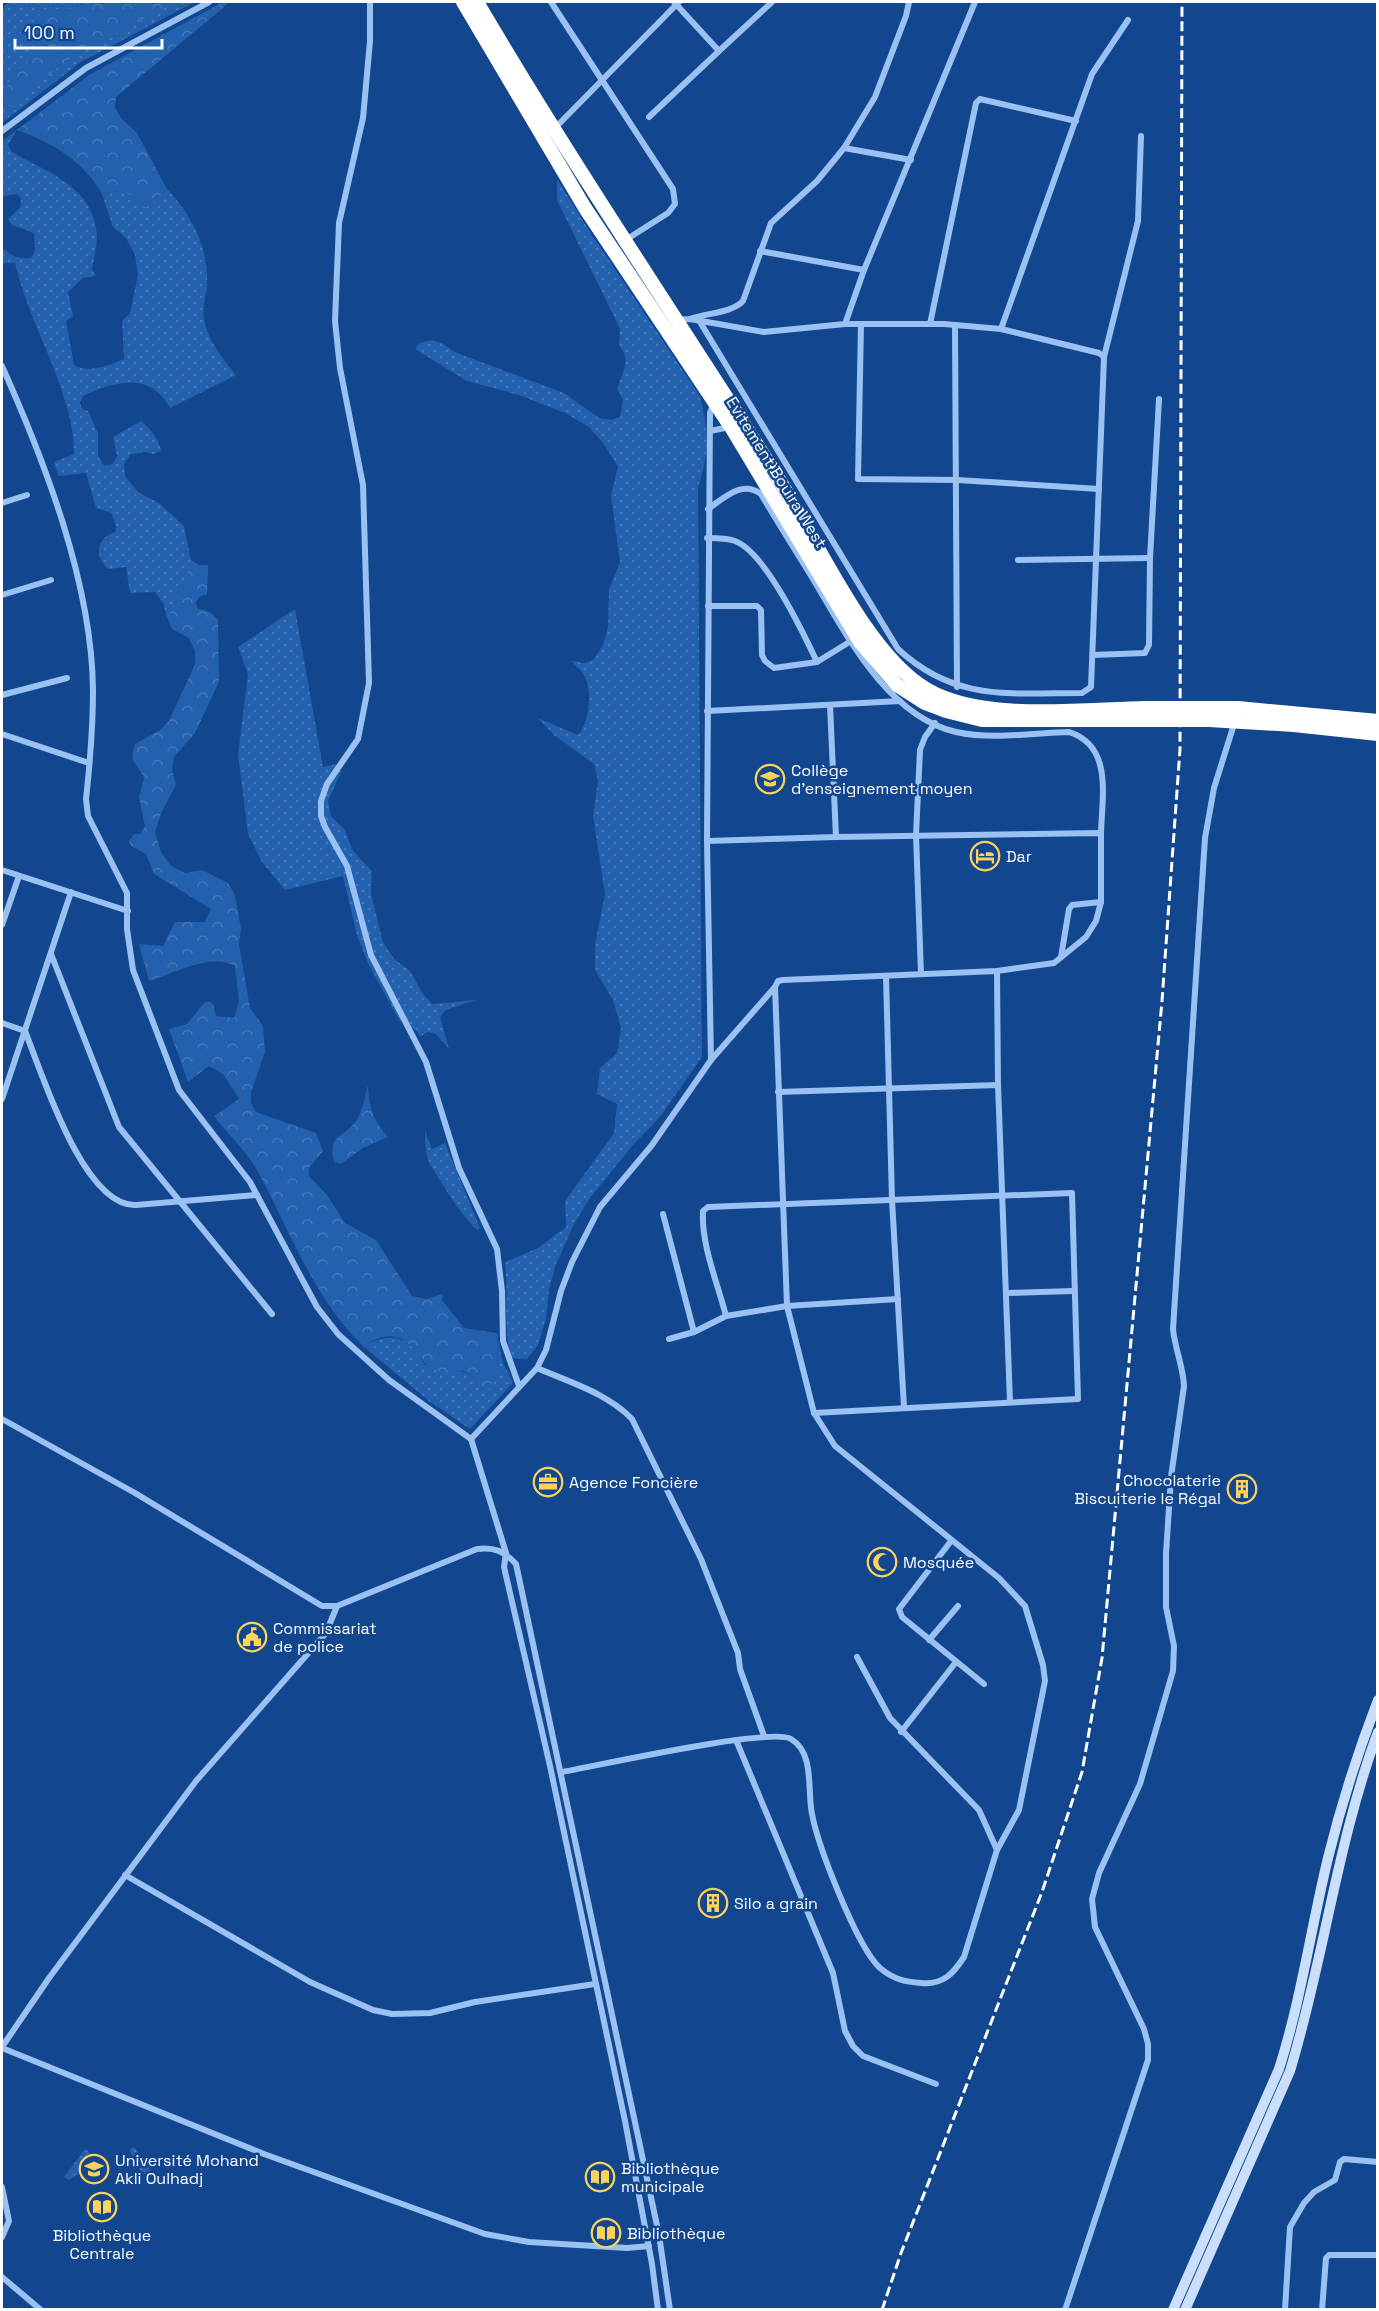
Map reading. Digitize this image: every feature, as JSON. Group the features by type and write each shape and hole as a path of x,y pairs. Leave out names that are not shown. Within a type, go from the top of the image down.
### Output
{"highway":[{"name":"Evitement Bouira West","path":"463,2 585,208 669,322 870,632 902,672 926,689 967,705 1019,710 1237,715"},
{"name":"Evitement Bouira West","path":"477,2 528,89 555,128 624,241 669,322"},
{"name":"Evitement Bouira West","path":"737,424 860,642 897,685 925,703 975,719 1005,722 1086,720 1146,714"},
{"path":"1237,715 1377,721"},
{"path":"1237,715 1377,734"}],"main road":[{"path":"1173,2310 1279,2069 1290,2033 1328,1858 1346,1793 1377,1700"},
{"path":"1185,2310 1290,2071 1303,2025 1339,1861 1377,1731"}],"street":[{"path":"2,131 86,68 209,2"},
{"path":"370,2 363,118 339,223 335,321 340,368 363,485 369,683 358,739 327,784 321,801 321,816 347,866 370,955 426,1062 459,1168 497,1249 502,1291 503,1341 519,1386"},
{"path":"551,2 674,189 675,204 668,213 624,241"},
{"path":"555,128 676,2 719,51"},
{"path":"649,117 772,2"},
{"path":"669,322 738,307 743,301 759,250 771,223 800,199 844,148 875,97 903,25 909,2"},
{"path":"845,324 864,270 975,2"},
{"path":"1001,329 1092,74 1128,20"},
{"path":"930,324 975,103 980,99 1076,121"},
{"path":"700,322 898,650 917,668 957,687 980,692 1082,693 1091,687 1104,357 1138,221 1141,136"},
{"path":"844,148 911,160"},
{"path":"759,250 864,270"},
{"path":"690,319 764,332 845,324 930,324 1001,329 1099,353 1104,357"},
{"path":"861,324 858,479 957,480 1099,489"},
{"path":"955,325 957,687"},
{"path":"2,366 52,489 81,592 93,689 86,799 88,816 123,882 133,969 179,1090 242,1171 317,1307 338,1334 398,1386 471,1439 506,1553 504,1567 550,1766 649,2246 658,2310"},
{"path":"711,1060 706,841 707,538 710,413 719,398"},
{"path":"1093,655 1145,653 1149,645 1150,558 1159,399"},
{"path":"710,431 737,424"},
{"path":"471,1439 537,1368 555,1322 561,1291 586,1231 600,1207 652,1145 711,1060 778,981 997,971 1040,966 1060,958 1086,938 1096,921 1101,902 1101,770 1098,756 1083,736 1069,732 972,735 953,731 935,723 900,701 875,676 850,641 761,494 754,488 745,487 708,509"},
{"path":"2,503 27,495"},
{"path":"707,538 735,541 757,556 803,631 817,662"},
{"path":"1018,560 1150,558"},
{"path":"2,595 51,580"},
{"path":"708,606 757,606 761,610 762,655 770,666 817,662 850,641"},
{"path":"2,695 67,678"},
{"path":"707,711 900,701"},
{"path":"830,705 836,837"},
{"path":"1065,2310 1148,2060 1148,2044 1144,2029 1095,1927 1092,1899 1099,1873 1140,1784 1170,1682 1174,1657 1166,1607 1166,1554 1171,1477 1184,1386 1184,1371 1175,1345 1173,1329 1198,921 1205,838 1214,788 1237,715"},
{"path":"1083,736 1086,720"},
{"path":"921,974 916,836 920,750 925,737 935,723"},
{"path":"2,734 89,763"},
{"path":"706,841 1101,833"},
{"path":"2,870 128,911"},
{"path":"2,925 19,876"},
{"path":"2,1099 71,892"},
{"path":"1060,958 1068,909 1072,905 1101,902"},
{"path":"51,954 119,1127 272,1314"},
{"path":"997,971 998,1085 1010,1402"},
{"path":"886,976 892,1200 904,1407"},
{"path":"562,1772 736,1740 764,1736 782,1736 790,1739 803,1752 807,1762 812,1816 825,1858 874,1962 891,1976 900,1980 929,1984 940,1982 954,1972 964,1957 997,1850 1019,1810 1045,1681 1043,1665 1025,1606 999,1578 835,1446 814,1413 787,1306 775,987"},
{"path":"2,1023 25,1031 70,1142 96,1181 115,1202 124,1206 257,1195"},
{"path":"778,1092 998,1085"},
{"path":"726,1316 706,1239 703,1211 708,1207 1072,1193 1078,1399 814,1413"},
{"path":"663,1214 694,1332"},
{"path":"1006,1293 1074,1291"},
{"path":"669,1339 694,1332 726,1316 787,1306 898,1299"},
{"path":"537,1368 603,1398 621,1408 632,1419 701,1559 738,1653 740,1669 764,1736"},
{"path":"2,1419 183,1521 322,1606 337,1606 467,1551 487,1548 506,1553 516,1564 659,2235 670,2310"},
{"path":"951,1541 899,1609 902,1617 984,1684"},
{"path":"337,1606 326,1634 196,1780 125,1875 2,2048 264,2154 485,2234 529,2242 627,2248 649,2246"},
{"path":"929,1640 958,1606"},
{"path":"857,1657 890,1718 901,1732 979,1810 997,1850"},
{"path":"901,1732 956,1662"},
{"path":"736,1740 833,1973 845,2031 863,2056 936,2084"},
{"path":"125,1875 309,1982 373,2010 392,2014 430,2013 475,2002 595,1984"},
{"path":"1285,2310 1290,2264 1287,2239 1295,2215 1314,2192 1335,2180 1340,2162 1344,2159 1377,2162"},
{"path":"2,2187 9,2221 2,2237"},
{"path":"1322,2310 1326,2258 1329,2255 1377,2255"},
{"path":"2,2277 41,2310"}],"green space":[{"path":"8,2 195,2 81,62 2,123 2,9"},
{"path":"97,2 175,2 71,58 2,110 2,97 12,76 29,61 33,22 45,9 78,8"},
{"path":"223,2 230,2 116,97 115,107 121,118 137,133 167,189 144,209 132,195 121,192 102,194 86,171 66,154 17,130 89,75"},
{"path":"17,130 8,145 12,152 51,173 75,190 92,213 96,228 97,243 92,270 96,276 83,278 68,292 73,316 66,321 74,365 93,369 124,359 122,321 130,313 138,275 135,255 126,238 113,227 102,194 121,192 132,195 144,209 167,189 184,209 201,243 207,269 204,305 206,327 216,349 236,375 170,408 153,389 143,384 131,383 107,386 83,396 80,403 82,409 88,411 98,433 98,456 104,466 113,464 117,456 113,437 141,421 158,442 161,451 154,454 145,452 131,454 124,464 125,476 138,492 159,503 184,526 191,560 190,572 178,592 173,610 167,617 163,603 155,592 130,593 126,567 108,569 101,559 99,548 101,543 104,538 115,532 116,526 111,513 96,508 86,473 58,476 54,462 74,454 67,407 21,286 15,263 2,263 2,248 21,258 31,258 35,251 34,233 12,225 8,219 20,208 21,199 17,194 2,196 2,141"},
{"path":"557,179 700,396 705,420 706,453 698,488 702,1057 660,1117 632,1146 590,1198 574,1224 555,1267 549,1290 546,1319 538,1345 527,1359 511,1358 507,1334 505,1262 538,1248 566,1227 565,1201 614,1133 617,1104 597,1094 600,1068 617,1053 621,1028 613,1000 595,970 595,944 605,894 593,816 598,781 594,764 554,735 538,718 578,735 585,723 589,697 587,681 583,673 571,661 585,663 594,659 603,645 608,627 609,589 620,562 611,495 618,467 603,443 589,427 565,413 519,395 467,381 415,349 420,343 432,340 457,353 564,393 599,418 611,420 620,417 623,400 617,389 625,357 619,345 620,329 557,200"},
{"path":"191,560 199,565 208,565 207,595 200,596 196,602 197,608 210,612 218,620 219,682 195,733 174,757 172,770 176,785 162,811 155,832 161,852 171,866 185,873 202,870 228,883 235,895 241,929 239,944 250,1008 263,1026 265,1052 251,1092 251,1103 256,1112 316,1133 323,1151 309,1168 309,1176 327,1195 345,1223 376,1240 412,1296 426,1299 443,1294 442,1300 464,1328 497,1333 498,1356 495,1377 488,1391 480,1388 475,1379 465,1371 448,1372 433,1369 409,1344 399,1338 385,1337 363,1346 346,1328 317,1286 255,1166 214,1116 239,1099 223,1074 209,1066 188,1082 169,1029 187,1024 204,1003 209,1001 213,1004 216,1016 234,1018 239,1002 235,966 215,961 203,963 149,981 139,944 163,946 175,922 205,922 211,909 154,874 146,854 131,846 129,841 134,834 140,834 145,826 139,797 144,778 132,756 135,744 160,730 169,721 195,664 195,651 189,638 172,629 167,617 188,573"},
{"path":"295,609 323,767 337,764 341,772 328,801 331,816 345,830 353,851 372,871 371,894 383,942 394,959 410,971 423,994 432,1004 476,1000 446,1010 440,1017 449,1049 436,1034 427,1032 420,1037 417,1031 399,1020 368,963 357,935 343,876 285,890 262,862 248,834 238,754 248,674 238,647"},
{"path":"368,1085 373,1113 388,1137 363,1148 341,1164 334,1162 332,1153 334,1141 356,1121"},
{"path":"425,1131 432,1149 445,1143 480,1228 478,1230 460,1210 430,1164 426,1152"},
{"path":"497,1333 502,1360 513,1383 470,1429 430,1402 363,1346 383,1338 399,1339 412,1347 425,1365 468,1373 480,1388 488,1390 496,1369"},
{"path":"134,2147 152,2173 148,2176 138,2168 134,2161 130,2150"},
{"path":"85,2149 90,2153 82,2169 69,2180 64,2177"}],"railway":[{"path":"882,2310 901,2253 1042,1892 1082,1772 1102,1658 1162,1001 1180,749 1182,2"}],"place":[{"name":"Collège d'enseignement moyen","path":"770,779"},
{"name":"Dar","path":"985,856"},
{"name":"Agence Foncière","path":"548,1482"},
{"name":"Chocolaterie Biscuiterie le Régal","path":"1242,1489"},
{"name":"Mosquée","path":"882,1562"},
{"name":"Commissariat de police","path":"252,1637"},
{"name":"Silo a grain","path":"713,1903"},
{"name":"Université Mohand Akli Oulhadj","path":"94,2169"},
{"name":"Bibliothèque municipale","path":"600,2177"},
{"name":"Bibliothèque Centrale","path":"102,2207"},
{"name":"Bibliothèque","path":"606,2233"}]}
